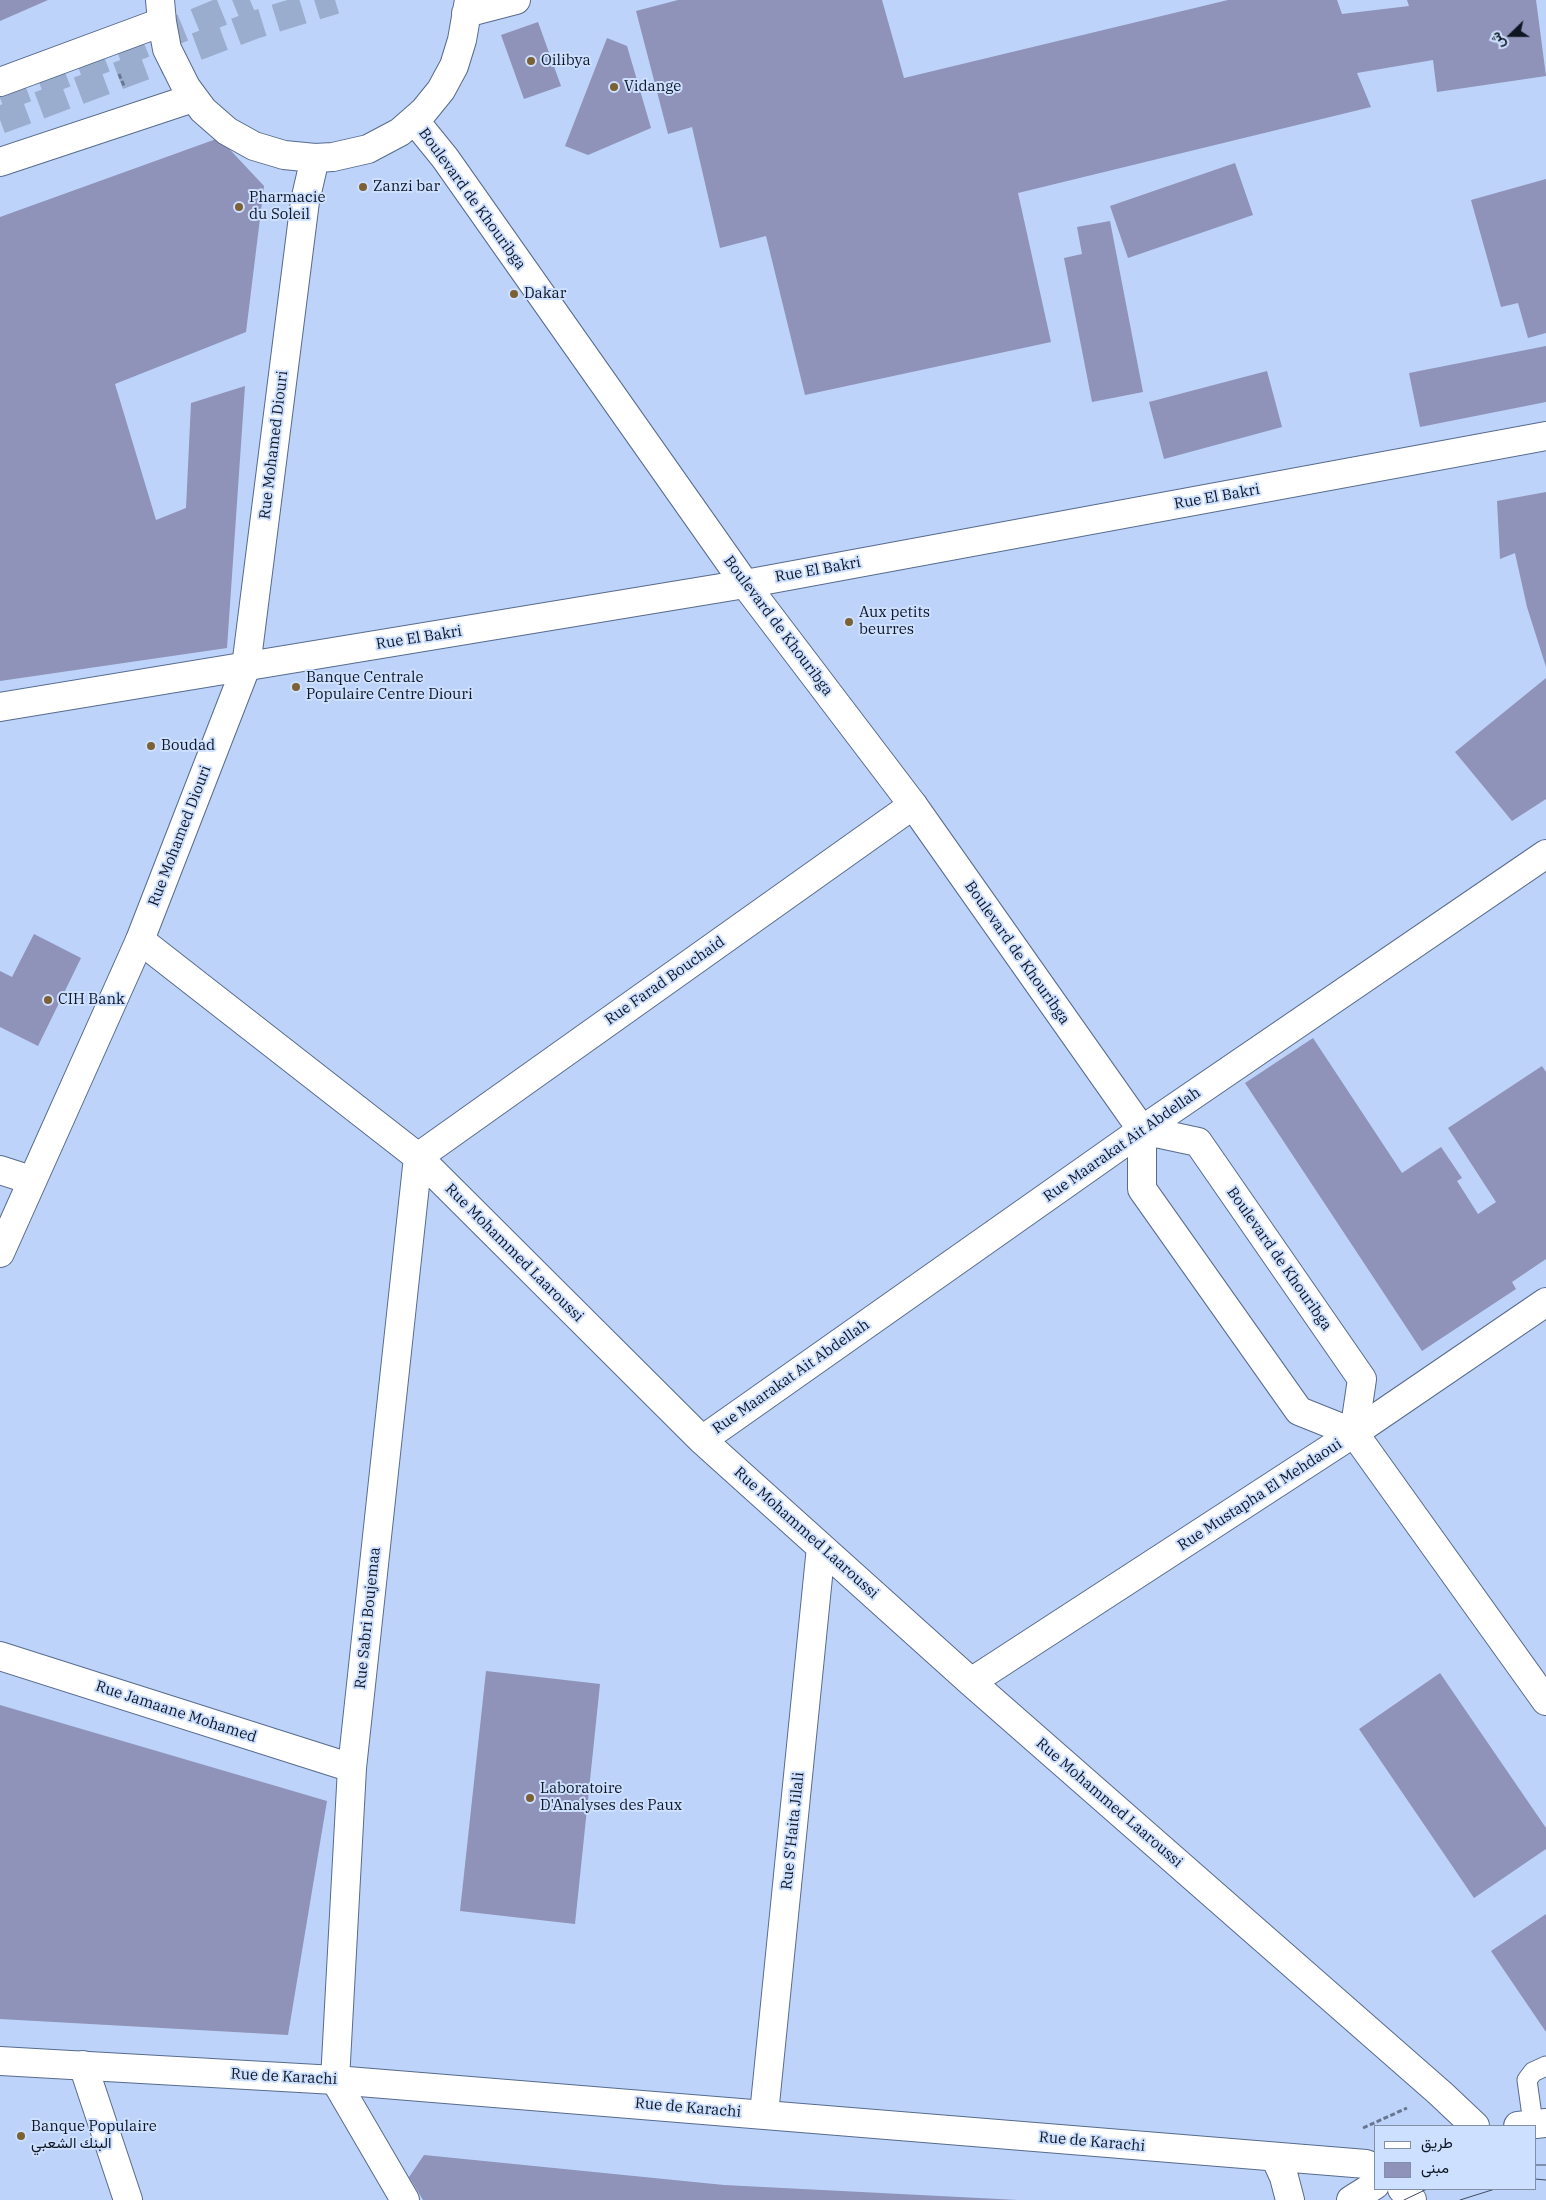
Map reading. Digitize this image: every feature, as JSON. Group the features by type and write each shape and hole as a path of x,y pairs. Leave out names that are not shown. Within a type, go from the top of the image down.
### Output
{"street":[{"path":"0,82 108,42 161,11 173,62 193,98 215,121 240,139 269,152 315,158 333,157 368,148 385,141 415,121 433,101 454,66 462,40 468,6 516,0"},
{"path":"0,162 193,98"},
{"name":"Boulevard de Khouribga","path":"415,121 445,158 745,584 913,805 1142,1130 1198,1142 1362,1379 1354,1433"},
{"name":"Rue Mohamed Diouri","path":"0,1253 31,1180 140,940 246,667 305,201 315,158"},
{"name":"Rue El Bakri","path":"0,707 745,584 1546,436"},
{"name":"Rue Farad Bouchaid","path":"418,1157 913,805"},
{"name":"Rue Maarakat Ait Abdellah","path":"702,1440 1142,1130 1546,854"},
{"name":"Rue Mohammed Laaroussi","path":"140,940 418,1157 702,1440 971,1682 1418,2073 1474,2125"},
{"path":"1142,1130 1142,1189 1299,1411 1354,1433 1546,1700"},
{"name":"Rue Sabri Boujemaa","path":"335,2080 352,1768 418,1157"},
{"path":"0,1170 31,1180"},
{"name":"Rue Mustapha El Mehdaoui","path":"971,1682 1354,1433 1546,1302"},
{"name":"Rue S'Haita Jilali","path":"764,2114 822,1547"},
{"name":"Rue Jamaane Mohamed","path":"0,1656 352,1768"},
{"name":"Rue de Karachi","path":"0,2061 335,2080 1366,2164 1374,2168"},
{"path":"83,2065 128,2200"},
{"path":"335,2080 406,2200"},
{"path":"1275,2157 1284,2177 1290,2200"},
{"path":"1350,2200 1374,2187"},
{"path":"1403,2190 1412,2200"}],"lane":[{"path":"1532,2124 1527,2080 1533,2072 1546,2066"}],"path":[{"path":"108,42 136,118"}],"building":[{"path":"0,0 48,0 0,21"},
{"path":"678,0 882,0 904,78 1228,0 1337,0 1342,14 1409,6 1407,0 1536,0 1546,76 1437,92 1433,60 1357,73 1371,107 1018,193 1051,342 805,395 766,236 720,248 692,127 668,134 636,11"},
{"path":"538,22 561,86 524,99 501,35"},
{"name":"Vidange","path":"607,38 627,46 651,128 588,155 565,146"},
{"path":"219,138 264,186 246,332 115,384 156,520 186,508 191,403 245,386 227,648 0,681 0,217"},
{"path":"1235,163 1253,215 1128,258 1110,206"},
{"path":"1546,179 1546,333 1528,338 1518,303 1501,307 1471,200"},
{"path":"1110,221 1143,392 1092,402 1064,258 1082,254 1077,227"},
{"path":"1546,346 1546,402 1420,427 1409,373"},
{"path":"1267,371 1282,427 1164,459 1149,402"},
{"path":"1546,492 1546,667 1527,607 1515,553 1500,559 1497,501"},
{"path":"1546,678 1546,799 1512,821 1455,752"},
{"path":"34,934 81,958 38,1046 0,1027 0,971 12,977"},
{"path":"1313,1038 1402,1173 1441,1147 1462,1178 1457,1181 1478,1214 1496,1202 1448,1128 1542,1066 1546,1072 1546,1259 1512,1282 1516,1289 1422,1351 1245,1083"},
{"name":"Laboratoire D'Analyses des Paux","path":"486,1671 600,1684 575,1924 460,1911"},
{"path":"1440,1673 1546,1828 1546,1849 1474,1898 1359,1729"},
{"path":"0,1705 327,1801 288,2035 0,2019"},
{"path":"1546,1914 1546,2032 1491,1951"},
{"path":"424,2155 724,2185 1018,2200 423,2200 409,2177"}],"tunnel":[{"path":"0,98 138,46 250,0"},
{"path":"0,120 257,24 335,0"}],"tram line":[{"path":"1536,2165 1546,2165"},
{"path":"1536,2179 1546,2180"},
{"path":"1404,2200 1425,2190"},
{"path":"1460,2200 1492,2190"}],"place":[{"name":"Oilibya","path":"531,61"},
{"name":"Vidange","path":"614,87"},
{"name":"Zanzi bar","path":"363,187"},
{"name":"Pharmacie du Soleil","path":"239,207"},
{"name":"Dakar","path":"514,294"},
{"name":"Aux petits beurres","path":"849,622"},
{"name":"Banque Centrale Populaire Centre Diouri","path":"296,687"},
{"name":"Boudad","path":"151,746"},
{"name":"CIH Bank","path":"48,1000"},
{"name":"Laboratoire D'Analyses des Paux","path":"530,1798"},
{"name":"Banque Populaire البنك الشعبي","path":"21,2136"}]}
